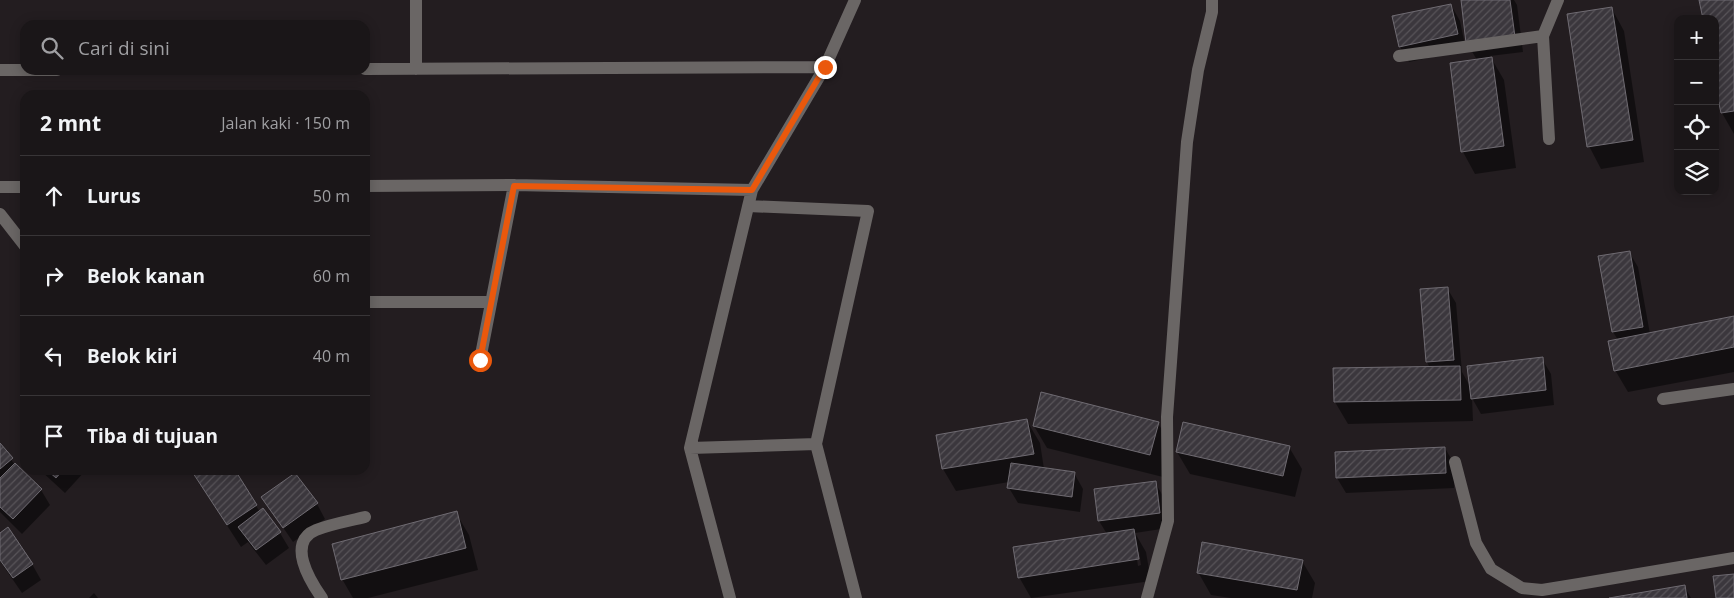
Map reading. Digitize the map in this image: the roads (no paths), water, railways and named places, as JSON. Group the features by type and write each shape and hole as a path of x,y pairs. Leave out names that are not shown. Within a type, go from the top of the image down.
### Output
{"street":[{"path":"416,0 416,69"},
{"path":"730,598 690,448 752,190 825,67 855,0"},
{"path":"1147,598 1168,521 1168,416 1187,142 1198,70 1212,12 1212,0"},
{"path":"1549,139 1543,36 1558,0"},
{"path":"1399,56 1543,36"},
{"path":"370,69 825,67"},
{"path":"0,70 20,70"},
{"path":"370,186 514,186 752,190"},
{"path":"480,360 514,186"},
{"path":"0,188 20,187"},
{"path":"748,206 868,211 816,444 856,598"},
{"path":"0,214 20,240"},
{"path":"370,302 491,302"},
{"path":"1663,398 1734,389"},
{"path":"690,448 816,444"},
{"path":"1455,462 1476,543 1491,569 1522,588 1552,588 1734,558"},
{"path":"322,598 304,569 302,547 306,538 314,530 366,517"}]}
